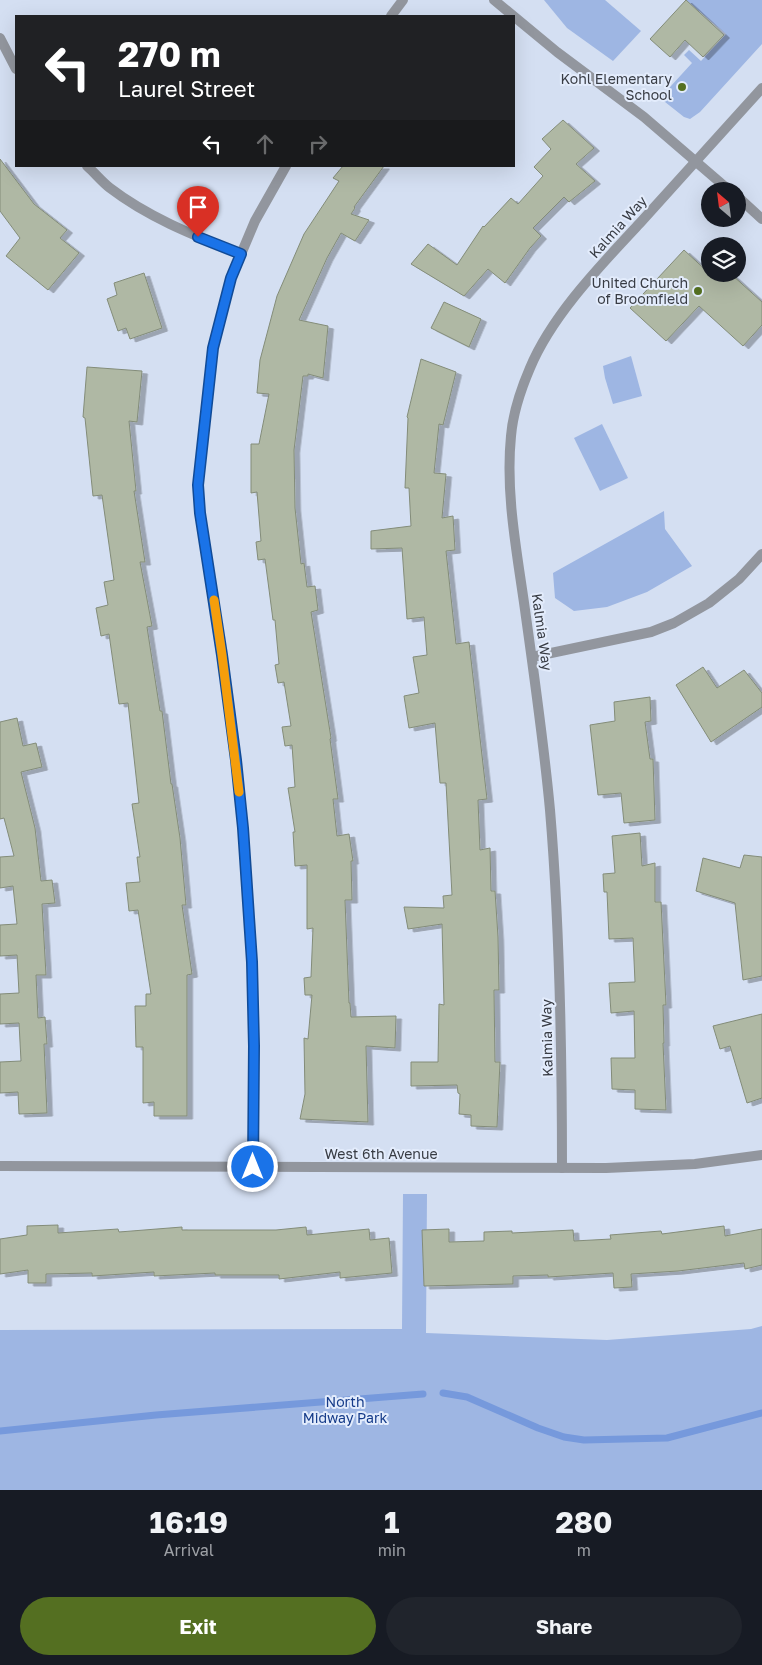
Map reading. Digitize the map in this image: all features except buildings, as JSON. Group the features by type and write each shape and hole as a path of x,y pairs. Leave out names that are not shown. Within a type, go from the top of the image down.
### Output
{"street":[{"path":"392,15 403,0"},
{"path":"494,0 512,15"},
{"path":"515,17 557,52 644,117 719,182"},
{"path":"0,38 15,67"},
{"name":"Kalmia Way","path":"562,1168 562,1027 557,899 550,808 511,503 509,468 511,433 518,399 531,364 572,298 762,88"},
{"path":"88,167 109,187 142,209 183,231 241,254"},
{"path":"253,1167 254,1046 252,962 243,828 236,760 200,513 198,485 213,348 231,278 255,221 285,167"},
{"path":"746,205 762,219"},
{"path":"532,658 651,632 674,624 709,603 739,579 762,554"},
{"name":"West 6th Avenue","path":"0,1166 606,1168 695,1164 762,1155"}],"green space":[{"path":"544,0 605,0 641,31 613,61 567,28"},
{"path":"686,0 762,0 762,44 700,112 690,119 684,117 660,98 692,63 684,55 689,50 701,61 726,34"},
{"path":"631,356 642,396 613,404 603,366"},
{"path":"602,424 628,478 600,491 574,438"},
{"path":"664,511 665,529 692,566 647,592 607,607 574,611 555,598 553,573"},
{"name":"North Midway Park","path":"403,1194 427,1194 426,1333 607,1340 751,1329 762,1326 762,1490 0,1490 0,1330 402,1329"}],"waterway":[{"path":"443,1393 467,1397 538,1428 564,1437 584,1440 667,1438 762,1413"},
{"path":"0,1431 156,1415 423,1394"}],"slow traffic":[{"path":"214,600 239,792"}],"place":[{"name":"Kohl Elementary School","path":"682,87"},
{"name":"United Church of Broomfield","path":"698,291"}],"route":[{"path":"198,237 241,254 231,278 213,348 198,485 200,513 236,760 243,828 252,962 254,1046 253,1167"}]}
